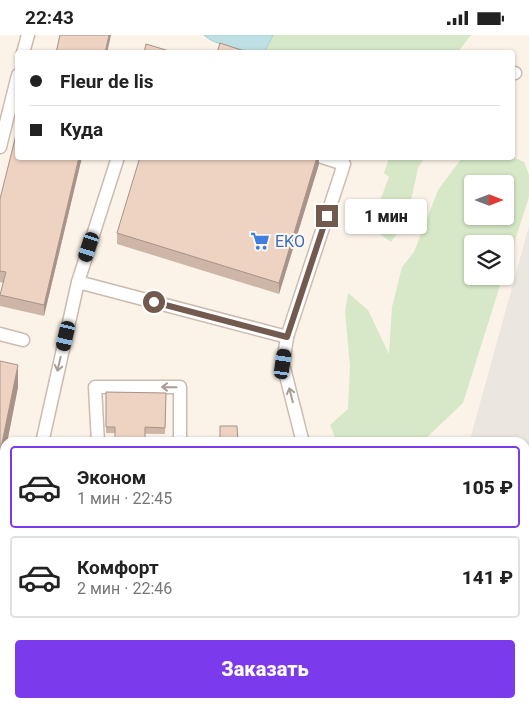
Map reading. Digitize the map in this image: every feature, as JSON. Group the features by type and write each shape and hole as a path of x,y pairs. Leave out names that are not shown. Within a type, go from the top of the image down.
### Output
{"lane":[{"path":"24,50 28,35"},
{"path":"0,147 4,110 15,82"},
{"path":"43,437 78,282 117,160"},
{"path":"301,437 283,364 287,337 348,161"},
{"path":"78,282 287,337"},
{"path":"0,333 23,340"},
{"path":"98,437 96,387 180,387 180,437"}],"shaded area":[{"path":"529,226 529,437 471,437"}],"green space":[{"path":"273,35 471,35 460,50 266,50"},
{"path":"515,158 524,162 529,175 529,197 514,243 514,235 464,235 464,285 500,285 463,403 427,437 335,437 330,425 348,409 350,366 345,312 348,293 368,310 389,354 392,307 402,267 414,252 438,190 460,160 515,160"},
{"path":"388,160 423,160 418,168 407,219 391,242 370,227 389,177 384,173"}],"water":[{"path":"204,35 273,35 266,50 241,50 208,39"}],"building":[{"path":"60,35 109,35 106,50 57,50"},
{"path":"220,43 241,50 218,50"},
{"path":"146,44 166,50 145,50"},
{"path":"15,139 15,160 78,160 44,305 0,295 6,272 0,271 0,199"},
{"path":"139,160 316,160 279,283 117,233"},
{"path":"0,361 18,365 3,437 0,437"},
{"path":"106,392 166,393 165,428 145,427 145,437 115,437 115,427 106,427"},
{"path":"220,426 237,426 238,437 220,437"}],"place":[{"name":"EKO","path":"260,241"}],"route":[{"path":"154,302 287,337 327,216"}]}
